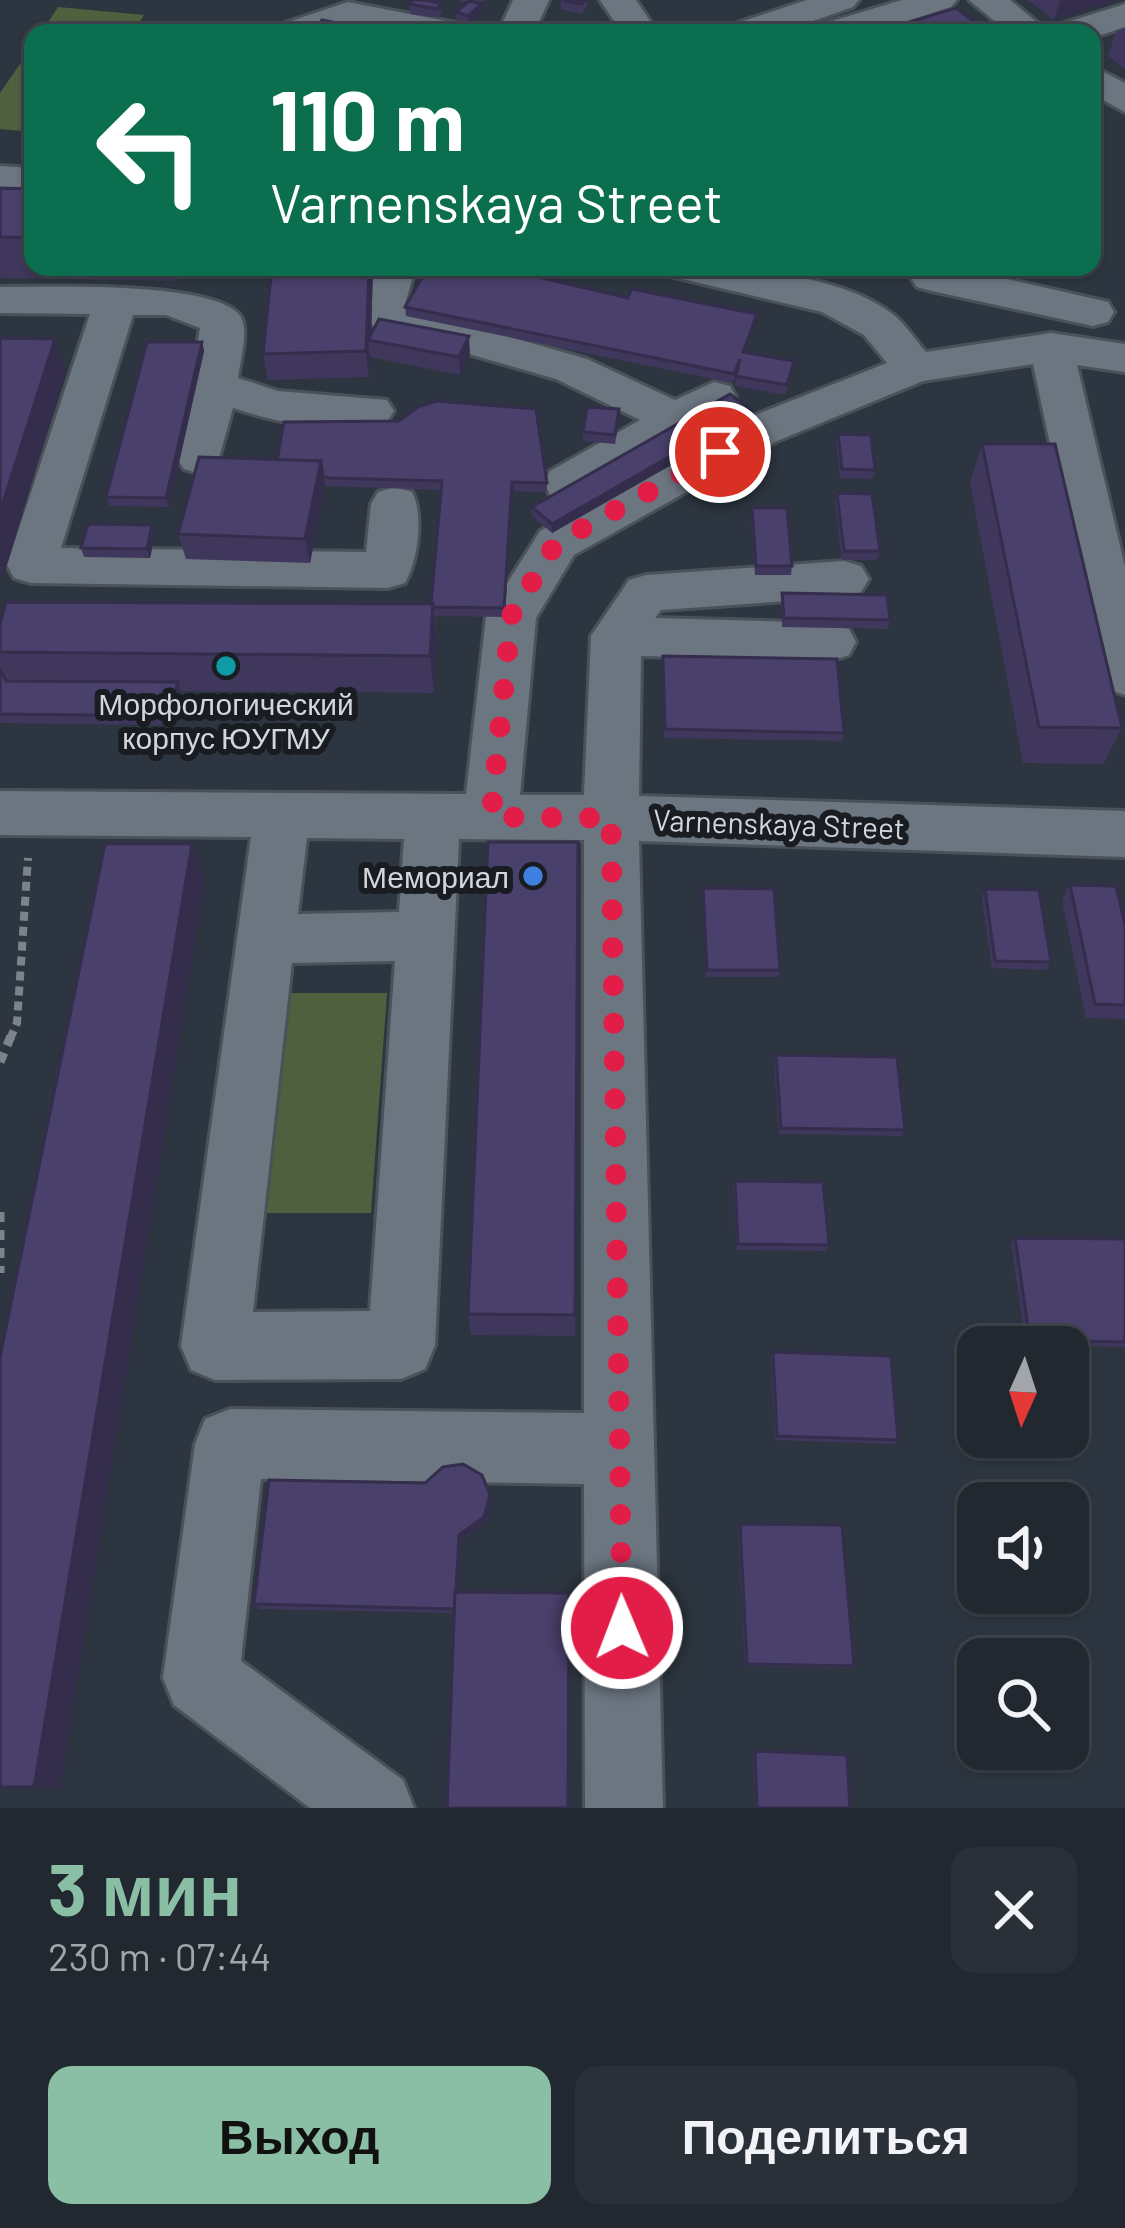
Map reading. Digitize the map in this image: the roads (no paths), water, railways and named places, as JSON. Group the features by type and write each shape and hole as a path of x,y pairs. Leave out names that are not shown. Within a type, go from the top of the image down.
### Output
{"street":[{"path":"770,24 841,0"},
{"path":"861,24 939,0"},
{"path":"987,0 1020,24"},
{"path":"317,24 348,13 406,24"},
{"path":"392,276 380,308 389,317 486,342 642,399 670,418"},
{"path":"724,276 836,302 879,325 915,368"},
{"path":"932,276 1094,312"},
{"path":"0,300 171,302 222,321 200,458"},
{"path":"116,301 15,582 388,570 395,504"},
{"path":"1051,347 1125,675"},
{"path":"282,815 214,1346 401,1346 426,936 462,817 511,616 556,543 761,430 915,368 1051,347 1125,358"},
{"path":"214,386 275,406 370,411"},
{"path":"567,483 670,418 714,397"},
{"path":"624,1808 611,818 616,636 646,593 844,579"},
{"path":"616,636 831,642"},
{"name":"Varnenskaya Street","path":"14,832 282,815 611,818 1125,834"},
{"path":"266,939 426,936"},
{"path":"375,1808 201,1678 230,1444 619,1449"}],"place":[{"name":"Морфологический корпус ЮУГМУ","path":"226,666"},
{"name":"Мемориал","path":"533,876"}]}
